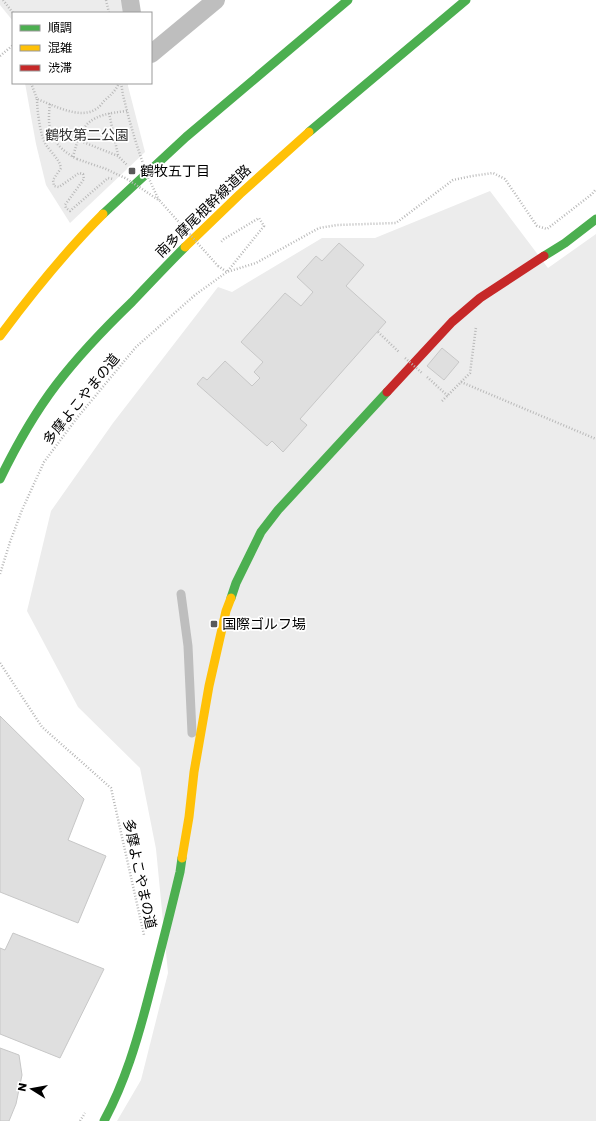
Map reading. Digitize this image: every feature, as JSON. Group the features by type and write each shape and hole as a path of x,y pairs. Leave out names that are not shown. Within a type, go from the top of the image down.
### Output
{"main road":[{"path":"0,336 21,307 92,225 141,178 215,112 348,0"},
{"name":"南多摩尾根幹線道路","path":"0,478 28,428 56,386 86,350 184,247 299,140 466,0"},
{"path":"104,1121 126,1073 138,1036 180,872 194,772 209,686 226,611 243,566 261,532 278,510 452,322 480,298 565,243 596,219"}],"street":[{"path":"130,0 132,12"},
{"path":"152,53 216,0"}],"lane":[{"path":"181,594 188,646 194,772"}],"path":[{"path":"2,0 12,12"},
{"path":"106,0 108,12"},
{"path":"0,56 12,46"},
{"path":"31,84 45,142 60,162 61,168 53,180 54,186 58,188 79,173 83,174 84,179 65,205 66,208 70,211 108,178 117,181"},
{"path":"36,99 65,110 83,113 89,112 97,109 119,84"},
{"path":"120,84 137,147 151,184 160,201 218,266 227,272 264,226 259,218 218,244"},
{"path":"50,104 48,122 50,130 56,142 64,151 77,159 127,179 160,201"},
{"path":"73,157 83,129 91,120 100,115 127,111"},
{"path":"109,113 118,156"},
{"path":"78,140 118,156 130,168"},
{"name":"多摩よこやまの道","path":"0,574 22,510 44,462 77,418 136,347 195,295 227,272 256,263 319,228 337,225 396,224 453,180 493,173 505,179 537,226 547,229 592,194 596,189"},
{"path":"207,255 213,250"},
{"path":"442,401 470,373 476,324 474,304"},
{"path":"378,332 448,396"},
{"path":"461,382 596,439"},
{"name":"多摩よこやまの道","path":"0,663 42,727 111,788 144,936"},
{"path":"80,1121 88,1109"}],"green space":[{"path":"0,0 124,0 126,12 12,12 12,20 0,5"},
{"name":"鶴牧第二公園","path":"25,84 128,84 145,152 70,223 46,185 36,144"},
{"path":"490,191 548,268 596,234 596,1121 117,1121 141,1080 168,973 156,849 140,768 78,707 27,611 51,511 113,423 218,287 232,292 322,238 375,238"}],"building":[{"path":"339,243 364,265 346,286 386,322 300,419 307,425 283,452 272,441 267,446 197,384 203,377 207,380 225,361 252,386 260,378 254,372 263,362 241,342 285,293 301,306 313,292 297,277 316,256 322,261"},
{"path":"442,348 459,362 444,380 427,366"},
{"path":"0,716 84,799 68,840 106,856 78,923 0,892"},
{"path":"13,933 104,969 60,1058 0,1034 0,948 5,950"},
{"path":"0,1048 19,1055 22,1075 16,1104 9,1121 0,1121"}],"traffic: fast":[{"path":"103,214 186,137 348,0"},
{"path":"309,132 466,0"},
{"path":"544,256 565,243 596,219"},
{"path":"0,479 33,419 65,374 83,352 185,247"},
{"path":"231,598 236,583 261,532 278,510 387,392"},
{"path":"104,1121 130,1061 152,983 180,872 182,858"}],"traffic: slow":[{"path":"185,247 240,194 309,132"},
{"path":"0,336 49,273 103,214"},
{"path":"182,858 189,817 194,772 209,686 226,611 231,598"}],"traffic: jam":[{"path":"387,392 452,322 480,298 544,256"}],"place":[{"name":"鶴牧五丁目","path":"132,171"},
{"name":"国際ゴルフ場","path":"214,624"}]}
